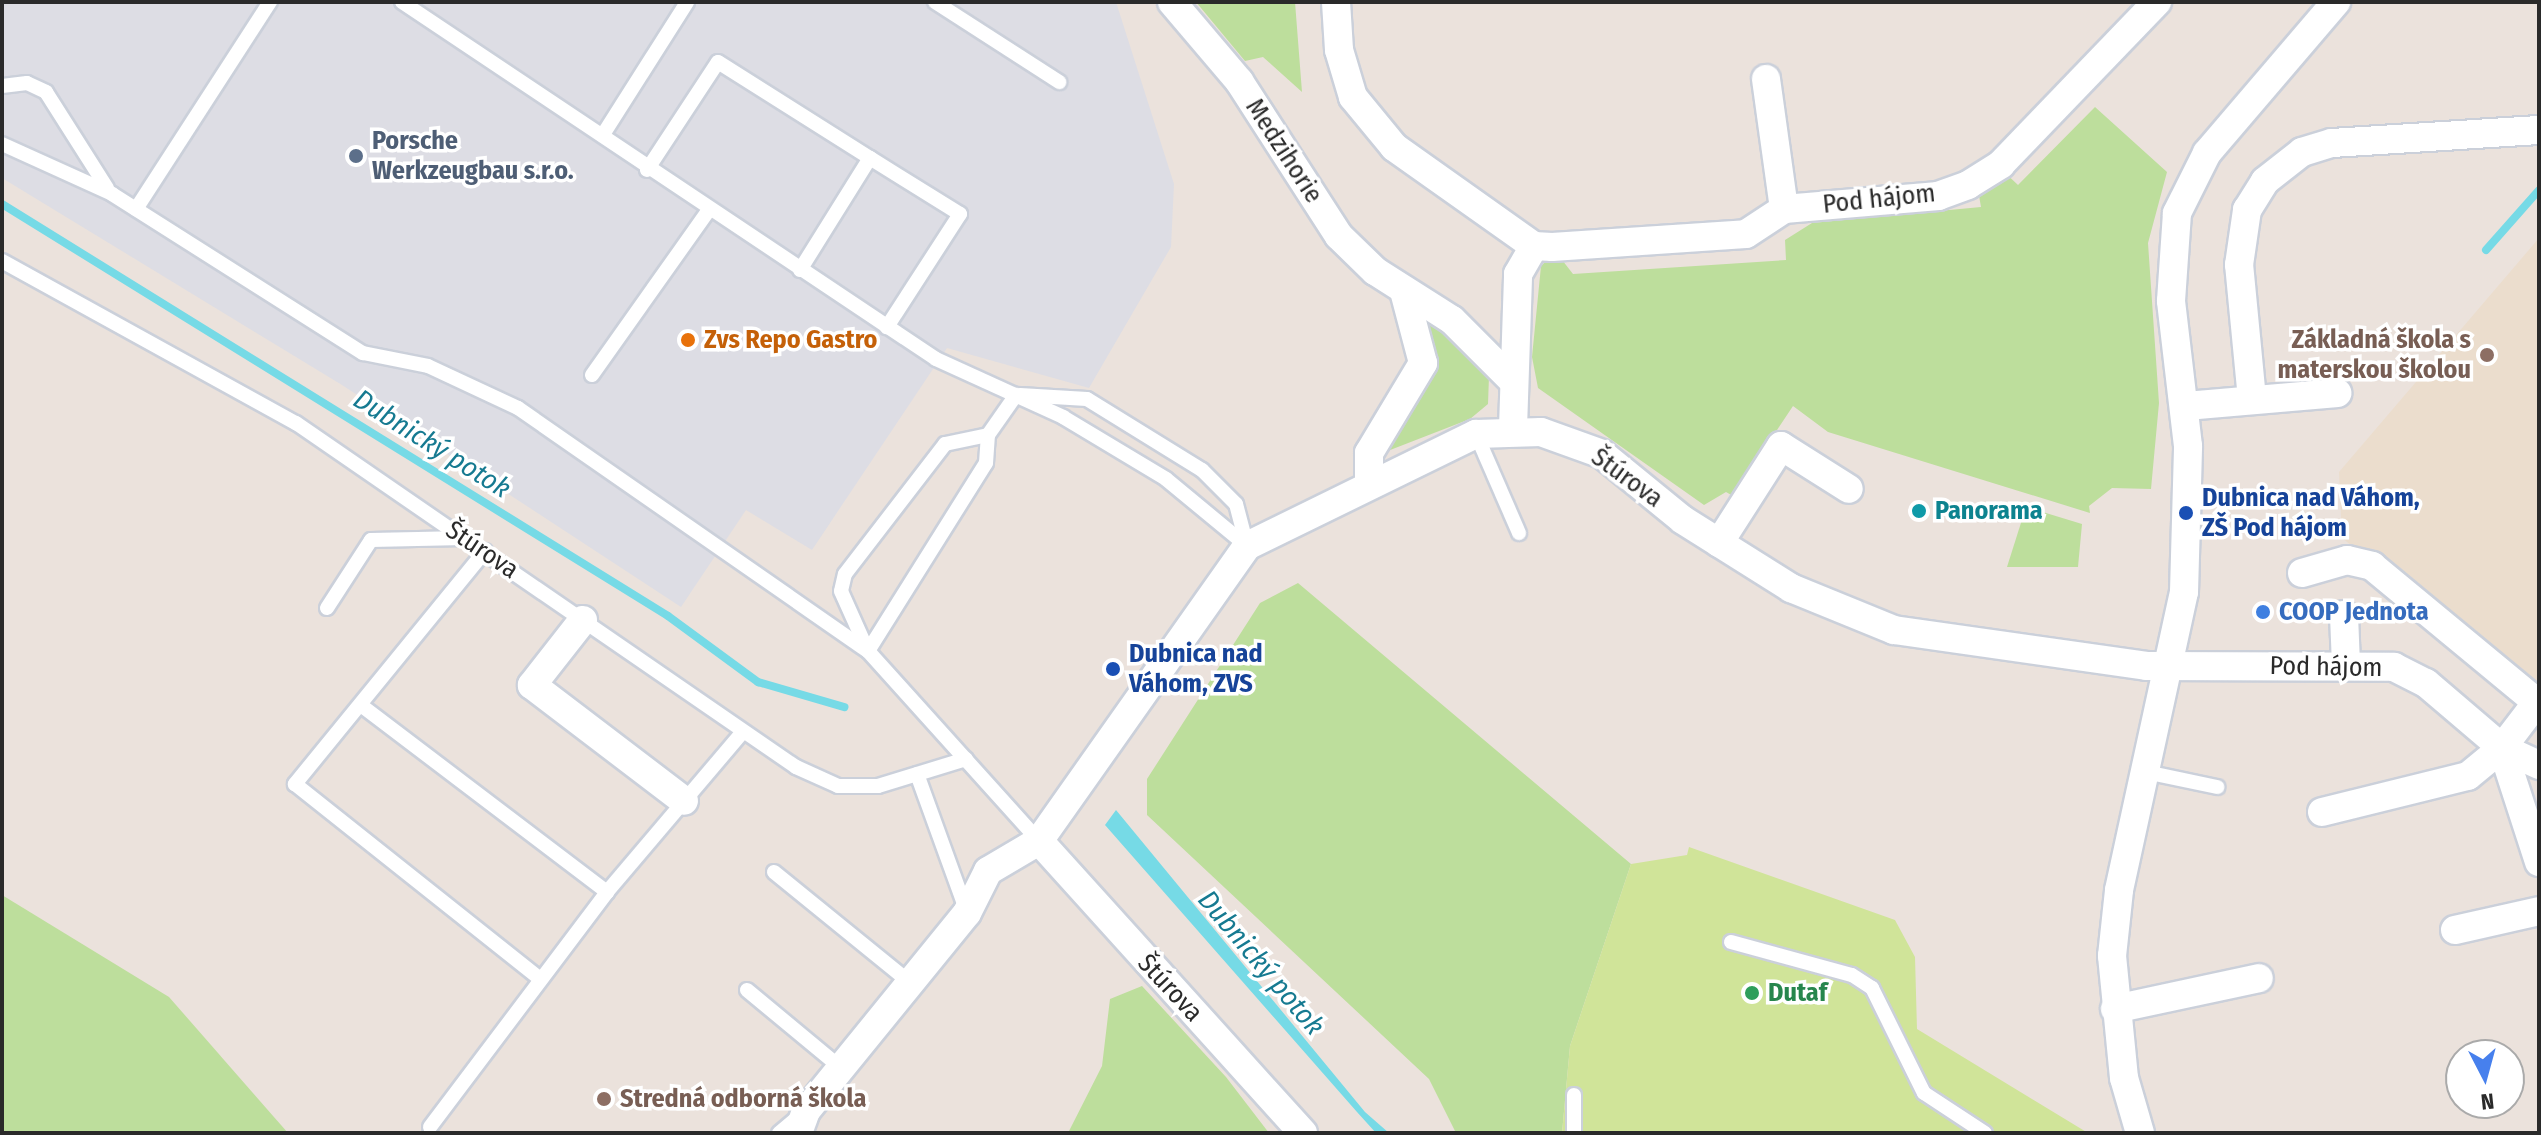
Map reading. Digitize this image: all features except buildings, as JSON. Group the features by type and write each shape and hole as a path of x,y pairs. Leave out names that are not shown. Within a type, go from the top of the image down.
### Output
{"street":[{"name":"Medzihorie","path":"1172,2 1239,81 1339,236 1404,291 1452,320 1512,380"},
{"path":"1336,2 1339,50 1353,97 1394,147 1534,246 1518,274 1512,380 1513,428"},
{"name":"Pod hájom","path":"1534,246 1746,234 1784,209 1938,196 1968,185 2001,164 2157,2"},
{"path":"2140,1133 2115,1009 2119,890 2171,667 2184,592 2186,406 2171,263 2188,183 2336,2"},
{"path":"1766,79 1784,209"},
{"path":"2252,399 2239,265 2247,210 2265,181 2302,152 2332,143 2539,130"},
{"path":"1369,484 1369,453 1423,363 1404,291"},
{"path":"2186,406 2337,393"},
{"name":"Štúrova","path":"802,1122 967,913 988,871 1039,841 1247,546 1476,434 1513,428 1602,454 1719,543 1791,588 1894,630 2171,667"},
{"path":"1719,543 1781,446 1849,489"},
{"path":"2302,573 2347,560 2372,566 2538,703 2502,748 2468,776 2322,812"},
{"path":"2344,615 2346,664"},
{"path":"583,620 532,685 684,801"},
{"name":"Pod hájom","path":"2171,667 2346,664 2406,672 2502,748 2539,765"},
{"path":"2502,748 2539,862"},
{"name":"Štúrova","path":"1039,841 1303,1133"},
{"path":"2455,930 2539,911"},
{"path":"2115,1009 2259,978"}],"lane":[{"path":"136,209 270,2"},
{"path":"402,2 604,133 647,170 887,327 1166,479 1247,546"},
{"path":"604,133 687,2"},
{"path":"935,2 1059,82"},
{"path":"647,170 718,62 960,214 887,327"},
{"path":"2,86 27,83 46,92 88,169 112,194"},
{"path":"2,144 112,194"},
{"path":"800,270 870,158"},
{"name":"Štúrova","path":"112,194 363,353 428,366 518,408 868,651 1039,841"},
{"path":"592,375 709,210"},
{"name":"Štúrova","path":"2,261 296,423 485,551 740,735 838,786 878,786 966,759"},
{"path":"868,651 884,615 986,463 988,435 1016,395"},
{"path":"1016,395 1087,399 1202,470 1236,504 1247,546"},
{"path":"1476,434 1519,533"},
{"path":"868,651 849,618 841,591 845,574 945,444 988,435"},
{"path":"327,608 371,540 464,538"},
{"path":"485,551 362,706 295,784 540,979"},
{"path":"362,706 607,892"},
{"path":"430,1127 607,892 740,735"},
{"path":"2146,772 2217,787"},
{"path":"917,774 967,913"},
{"path":"774,872 913,984"},
{"path":"1731,942 1852,975 1872,988 1924,1093 1952,1115 1985,1133"},
{"path":"747,990 842,1069"},
{"path":"1574,1095 1574,1133"},
{"path":"1952,1115 1964,1133"},
{"path":"779,1133 802,1122"}],"shaded area":[{"path":"2,2 1116,2 1174,184 1171,247 1089,388 947,348 812,550 746,510 681,607 342,385 2,178"},
{"name":"Základná škola s materskou školou","path":"2539,238 2539,694 2342,538 2339,472"}],"green space":[{"path":"1196,2 1295,2 1302,92 1263,57 1245,61"},
{"path":"2095,107 2167,172 2148,243 2159,403 2151,489 2112,488 2089,506 2090,513 1828,432 1793,406 1733,496 1726,492 1704,505 1538,388 1532,357 1541,266 1550,257 1559,256 1573,274 1786,260 1785,240 1812,223 1981,207 1977,184 2001,169 2018,185"},
{"path":"1424,312 1489,376 1488,404 1470,419 1385,452 1434,354"},
{"path":"2026,507 2082,524 2078,567 2007,567"},
{"path":"1298,583 1631,864 1570,1046 1562,1133 1456,1133 1429,1079 1147,815 1147,779 1260,603"},
{"name":"Dutaf","path":"1689,847 1895,920 1915,957 1917,1029 2088,1133 1562,1133 1570,1046 1631,864 1687,855"},
{"path":"2,895 169,997 288,1133 2,1133"},
{"path":"1142,986 1226,1077 1269,1133 1068,1133 1102,1066 1110,999"}],"water":[{"path":"1116,810 1365,1112 1389,1133 1376,1133 1105,825"}],"waterway":[{"path":"2486,250 2539,190"},
{"name":"Dubnický potok","path":"2,204 668,616 758,682 844,707"}],"place":[{"name":"Porsche Werkzeugbau s.r.o.","path":"356,156"},
{"name":"Zvs Repo Gastro","path":"688,340"},
{"name":"Základná škola s materskou školou","path":"2487,355"},
{"name":"Panorama","path":"1919,511"},
{"name":"Dubnica nad Váhom, ZŠ Pod hájom","path":"2186,513"},
{"name":"COOP Jednota","path":"2263,612"},
{"name":"Dubnica nad Váhom, ZVS","path":"1113,669"},
{"name":"Dutaf","path":"1752,993"},
{"name":"Stredná odborná škola","path":"604,1099"}]}
